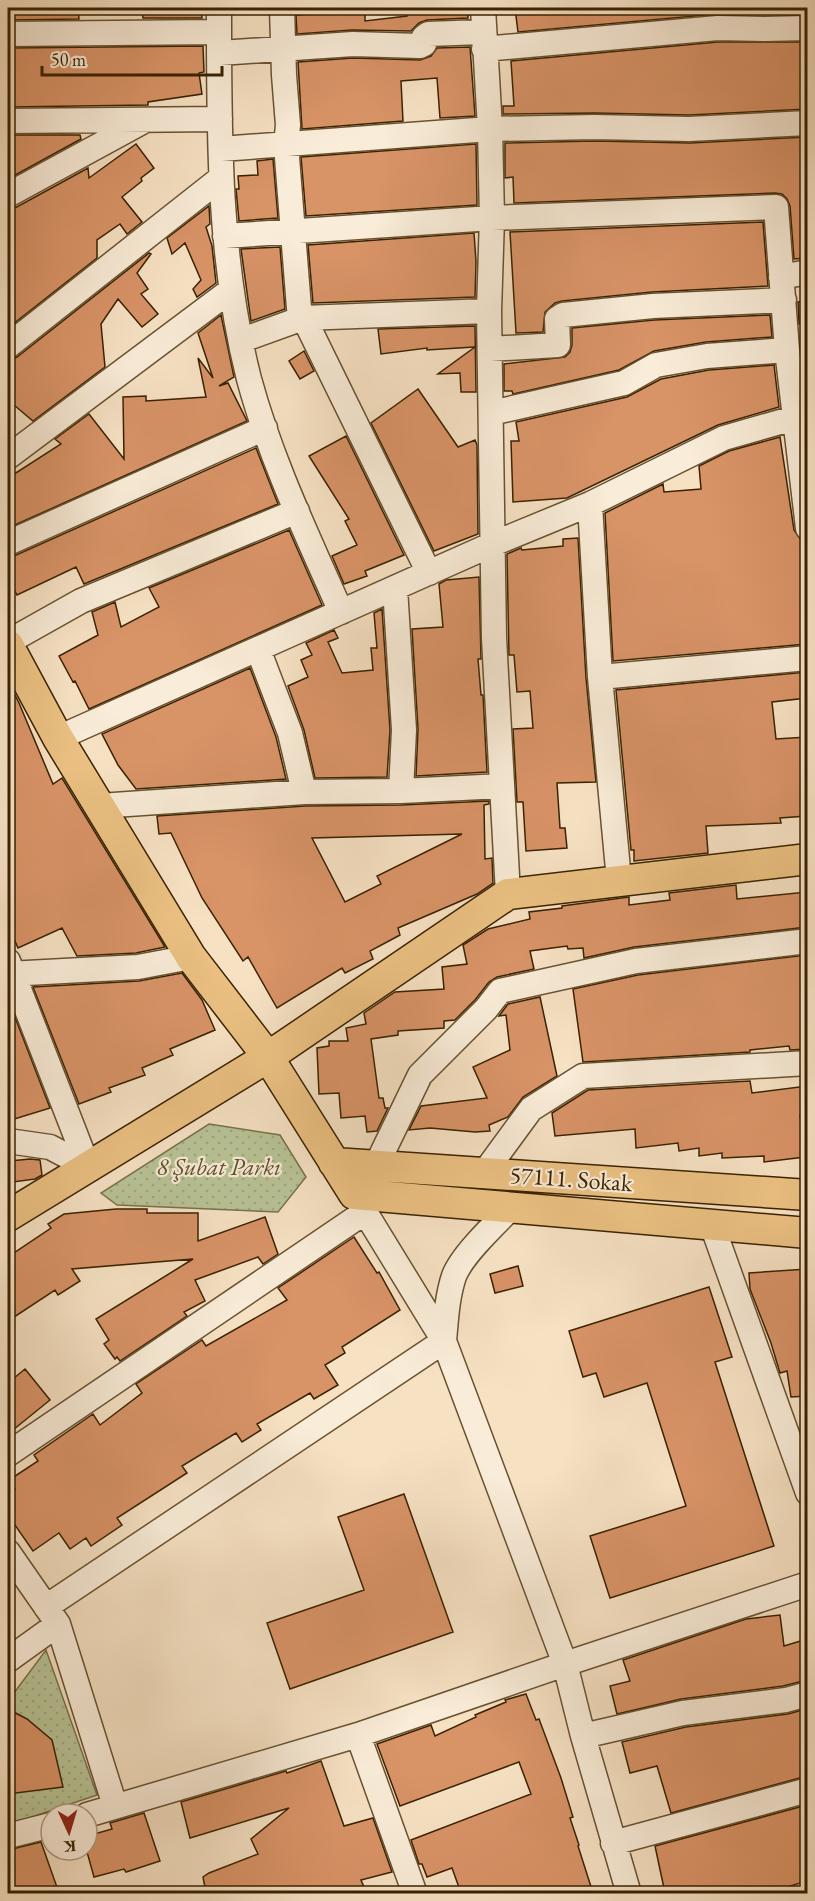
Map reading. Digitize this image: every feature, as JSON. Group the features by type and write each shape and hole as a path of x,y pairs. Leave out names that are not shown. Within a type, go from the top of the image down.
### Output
{"main road":[{"path":"8,643 58,738 191,957 268,1057 359,1203 511,1208 807,1233"},
{"path":"8,1216 268,1057 508,894 807,859"},
{"name":"57111. Sokak","path":"334,1163 807,1195"}],"street":[{"path":"219,8 221,178 231,290 249,378 277,467 341,612"},
{"path":"282,8 288,124 286,145 299,308 429,573"},
{"path":"483,8 490,129 492,218 489,310 494,638 508,894"},
{"path":"8,34 219,43 284,49 353,45 420,46 424,44 424,37 428,34 484,40 718,28 807,28"},
{"path":"8,121 220,119"},
{"path":"8,195 144,121"},
{"path":"221,148 490,129 594,127 689,129 807,123"},
{"path":"8,346 221,178"},
{"path":"225,236 492,218 776,207 787,350 801,416 807,528"},
{"path":"490,349 558,345 557,319 563,315 653,306 782,288 807,272"},
{"path":"8,457 231,290"},
{"path":"242,339 303,318 395,316 489,310"},
{"path":"491,413 615,385 656,365 707,356 787,350"},
{"path":"58,738 493,544 590,504 724,438 801,416"},
{"path":"8,543 265,428"},
{"path":"590,504 600,677 619,880"},
{"path":"8,643 81,602 297,511"},
{"path":"395,588 404,729 401,791"},
{"path":"258,649 290,733 304,792"},
{"path":"600,677 807,658"},
{"path":"99,806 304,792 401,791 502,786"},
{"path":"376,1166 420,1075 486,1010 500,991 636,961 807,941"},
{"path":"87,1167 9,970 138,967 191,957"},
{"path":"484,1173 531,1109 583,1076 807,1063"},
{"path":"8,1141 50,1147 87,1167"},
{"path":"8,1454 359,1203 444,1341 565,1664 583,1736 629,1893"},
{"path":"8,1659 52,1615 444,1341 448,1302 455,1274 479,1240 511,1208"},
{"path":"712,1225 801,1459 807,1493"},
{"path":"8,1552 52,1615 116,1806"},
{"path":"99,1811 358,1736 565,1664 807,1584"},
{"path":"583,1736 683,1713 786,1700 807,1694"},
{"path":"358,1736 412,1893"},
{"path":"613,1843 807,1790"},
{"path":"8,1836 39,1827"}],"green space":[{"name":"8 Şubat Parkı","path":"209,1124 280,1135 306,1177 278,1212 117,1205 101,1193"},
{"path":"46,1650 97,1795 76,1802 39,1802 39,1815 8,1825 8,1701"}],"building":[{"path":"8,8 78,8 79,19 8,20"},
{"path":"142,8 176,8 178,11 201,9 202,18 143,18"},
{"path":"327,8 365,8 365,21 407,16 406,8 468,8 468,18 427,20 419,23 411,31 352,30 297,34 296,15 327,13"},
{"path":"515,8 807,8 807,14 717,14 518,32"},
{"path":"718,42 807,42 807,109 689,115 503,114 503,106 514,106 511,61"},
{"path":"203,46 204,72 199,73 202,94 148,102 148,105 8,107 8,48"},
{"path":"470,47 475,116 440,118 437,78 401,81 403,121 302,129 298,62 353,58 420,60 431,56 437,48"},
{"path":"8,135 80,135 81,139 8,179"},
{"path":"807,137 807,258 794,259 790,206 782,194 514,203 513,177 505,178 505,143 594,141 690,143"},
{"path":"136,144 154,168 122,197 142,222 127,234 120,224 97,240 97,258 8,328 8,209 15,208 88,168 89,178"},
{"path":"476,144 477,205 306,216 301,157"},
{"path":"273,159 278,218 239,221 236,189 239,189 238,176 258,175 257,161"},
{"path":"209,206 210,224 206,227 212,246 216,283 197,297 193,289 201,280 185,243 172,254 167,238"},
{"path":"763,222 768,286 652,292 562,301 555,303 545,312 543,332 516,333 510,232"},
{"path":"474,233 475,297 313,303 308,245"},
{"path":"280,247 285,309 251,321 241,249"},
{"path":"149,253 151,254 137,273 148,289 141,294 158,314 142,327 118,299 101,324 105,367 33,421 8,400 8,360 17,357"},
{"path":"807,301 807,323 799,324 798,302"},
{"path":"221,315 234,377 219,386 228,383 247,421 8,528 8,478 61,444 55,439 89,414 124,459 123,397 146,396 146,401 206,397 198,358 213,378 198,333"},
{"path":"770,315 772,337 706,342 654,351 619,370 513,394 512,391 504,391 504,364 565,357 572,345 572,328 654,320"},
{"path":"475,326 476,392 461,392 460,373 438,374 475,347 427,350 427,348 381,354 378,329"},
{"path":"304,351 314,371 300,379 289,361"},
{"path":"774,365 779,407 718,425 567,498 513,502 511,441 519,441 516,422 627,397 661,379 709,370"},
{"path":"418,389 458,447 475,440 477,445 478,534 434,551 371,423"},
{"path":"346,436 404,555 365,571 367,576 344,584 332,556 357,545 345,521 349,519 309,456"},
{"path":"780,437 794,530 801,540 802,558 807,558 807,592 804,592 807,644 613,661 605,513 663,484 664,492 701,489 699,466 729,451"},
{"path":"256,448 278,504 84,584 76,567 17,595 8,578 8,557"},
{"path":"289,530 322,605 89,709 59,656 98,635 92,612 115,602 121,627 159,607 149,588"},
{"path":"578,538 586,678 596,782 557,783 560,828 565,828 567,848 526,851 523,802 517,802 513,729 533,728 530,691 517,692 514,655 509,655 507,554 521,548 522,550 563,546 563,539"},
{"path":"479,577 481,659 478,659 481,695 483,695 487,772 416,776 418,729 412,629 443,627 439,584 446,580"},
{"path":"382,609 390,730 387,777 315,778 304,730 288,686 308,677 301,660 312,655 306,643 334,630 338,638 328,642 342,673 373,670 371,648 377,648 374,613"},
{"path":"250,668 276,737 286,779 136,789 118,765 102,734"},
{"path":"807,672 807,698 772,702 776,739 807,737 807,816 780,818 781,823 706,826 708,853 634,861 634,850 631,850 616,690"},
{"path":"8,681 53,784 62,778 165,947 136,953 77,956 62,928 18,948 8,925"},
{"path":"489,801 489,804 484,805 485,859 492,858 493,883 477,894 398,928 400,935 370,951 373,959 345,973 342,968 277,1008 248,957 243,961 202,898 171,833 159,834 157,816 305,806","holes":["462,834 377,876 381,884 345,902 312,838"]},
{"path":"736,885 737,899 807,892 807,927 634,947 584,958 583,948 568,949 567,946 530,951 534,969 497,977 489,982 455,1020 444,1021 444,1028 398,1031 398,1035 371,1039 379,1098 383,1098 385,1108 388,1108 377,1131 367,1132 365,1116 341,1118 339,1093 319,1094 317,1048 329,1046 329,1041 348,1041 346,1028 366,1024 364,1013 395,992 444,989 442,967 467,964 463,945 488,929 530,919 529,912 562,908 562,906 629,897 629,905 670,900 669,893"},
{"path":"807,955 807,987 805,987 807,1049 790,1050 789,1046 750,1050 750,1052 583,1062 573,989 638,975"},
{"path":"182,973 202,1000 215,1030 170,1049 173,1055 142,1068 145,1075 109,1088 111,1092 79,1104 33,987 139,981"},
{"path":"540,997 557,1076 523,1097 508,1117 489,1125 490,1131 430,1128 409,1130 421,1106 487,1098 473,1067 510,1050 506,1015 499,1016 508,1004"},
{"path":"8,999 50,1108 8,1121"},
{"path":"750,1081 752,1093 807,1086 807,1114 800,1115 805,1157 764,1162 764,1156 722,1158 722,1153 699,1156 699,1148 679,1151 678,1143 636,1148 635,1129 555,1136 552,1113 588,1090"},
{"path":"40,1160 42,1175 35,1179 13,1182 10,1161"},
{"path":"116,1209 147,1209 147,1213 198,1213 198,1241 265,1217 278,1254 263,1264 258,1257 195,1280 205,1301 184,1312 187,1316 120,1361 117,1357 115,1359 104,1344 109,1340 96,1319 193,1259 72,1269 80,1281 58,1295 55,1290 8,1321 8,1257 51,1228 48,1224 64,1214"},
{"path":"354,1237 377,1273 379,1272 400,1310 342,1347 345,1353 325,1365 338,1385 314,1399 310,1393 257,1424 261,1430 242,1442 236,1433 182,1466 187,1473 117,1518 122,1525 91,1546 86,1538 70,1549 59,1533 33,1551 8,1515 8,1494 15,1489 9,1480 38,1461 34,1455 93,1414 100,1425 142,1393 136,1384 202,1340 206,1346 287,1300 278,1288"},
{"path":"518,1266 523,1286 495,1293 490,1274"},
{"path":"807,1269 807,1297 804,1297 807,1321 807,1396 791,1397 787,1371 780,1373 750,1289 749,1273"},
{"path":"709,1287 732,1357 715,1362 774,1546 610,1598 590,1536 686,1506 647,1383 604,1397 596,1373 583,1377 569,1331"},
{"path":"25,1369 50,1400 8,1434 8,1383"},
{"path":"404,1494 453,1632 290,1689 267,1623 364,1590 338,1517"},
{"path":"780,1615 784,1646 807,1639 807,1680 783,1686 681,1699 617,1714 610,1686 630,1681 623,1660 746,1619"},
{"path":"526,1694 536,1720 539,1719 561,1778 573,1817 570,1818 593,1893 461,1893 452,1868 427,1877 422,1864 419,1864 411,1840 531,1794 519,1762 400,1806 377,1744 431,1725 435,1736 506,1702 505,1700"},
{"path":"8,1709 27,1719 52,1740 63,1787 8,1794"},
{"path":"806,1709 807,1776 671,1813 657,1766 630,1773 622,1742 686,1727 788,1714"},
{"path":"321,1761 344,1826 373,1818 392,1872 361,1880 364,1887 345,1893 206,1893 203,1877 258,1854 251,1839 289,1808 190,1838 181,1802 286,1771 287,1773"},
{"path":"807,1805 807,1881 767,1893 665,1893 655,1846"},
{"path":"144,1813 160,1861 126,1872 124,1869 94,1877 90,1862 99,1862 99,1833 112,1829 110,1823"},
{"path":"39,1842 39,1862 48,1862 59,1893 8,1893 8,1850"}]}
